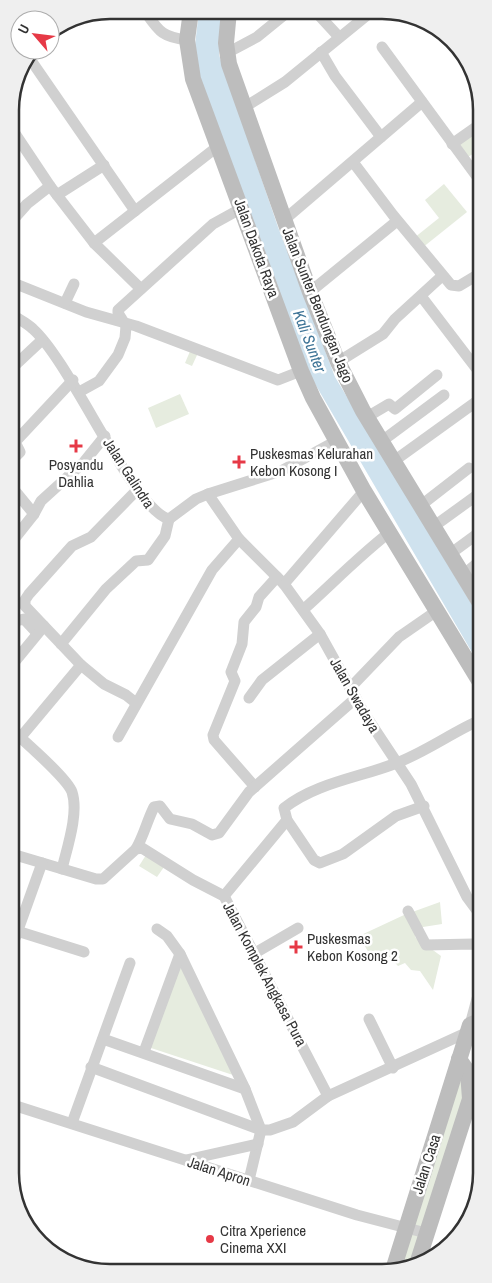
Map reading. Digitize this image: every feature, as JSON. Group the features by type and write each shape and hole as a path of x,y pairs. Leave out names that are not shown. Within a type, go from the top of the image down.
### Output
{"street":[{"path":"150,19 161,34 169,38 187,40"},
{"name":"Jalan Dakota Raya","path":"190,19 187,40 193,79 242,208 300,371 364,491 473,670"},
{"name":"Jalan Sunter Bendungan Jago","path":"228,19 227,53 284,220 338,362 367,417 473,591"},
{"path":"227,53 257,37 279,19"},
{"path":"322,19 339,37"},
{"path":"245,108 285,82 362,19"},
{"path":"382,47 473,171"},
{"path":"321,52 335,76 381,137"},
{"path":"32,62 135,211"},
{"path":"284,220 422,102"},
{"path":"452,144 473,129"},
{"path":"19,140 50,186 94,243 141,289"},
{"path":"94,243 218,147"},
{"path":"353,162 397,221 451,285 459,286 473,278"},
{"path":"57,195 104,165"},
{"path":"19,213 27,204 50,186"},
{"path":"79,392 99,381 118,355 125,338 126,326 121,321 118,310 213,224 242,208"},
{"path":"310,292 397,221"},
{"path":"338,362 383,334 395,318 442,276"},
{"path":"65,303 74,284"},
{"path":"19,285 114,322 121,321 278,380 300,371"},
{"path":"420,296 473,363"},
{"name":"Jalan Galindra","path":"19,324 34,329 73,380 137,490 162,518 169,519 196,498 281,471 336,441"},
{"path":"19,362 42,340"},
{"path":"367,417 389,404 395,410 437,375"},
{"path":"19,438 73,380"},
{"path":"382,441 444,395"},
{"path":"394,461 473,404"},
{"path":"19,534 41,501 84,462 105,436"},
{"path":"420,506 469,468"},
{"path":"40,630 26,608 25,600 72,546 91,536 137,490"},
{"path":"255,787 214,740 213,734 235,681 231,672 242,644 244,622 256,607 259,598 280,581 364,491"},
{"name":"Jalan Swadaya","path":"208,494 239,539 304,609 356,698 424,806 436,838 473,905"},
{"path":"19,496 34,514"},
{"path":"433,526 473,498"},
{"path":"60,644 106,589 136,561 148,560 165,536 169,519"},
{"path":"304,609 354,564 363,553 390,532"},
{"path":"450,554 473,537"},
{"path":"118,737 212,570 239,539"},
{"path":"463,575 473,567"},
{"path":"351,687 399,637 438,610"},
{"path":"19,620 24,619 60,644 104,684 126,695 136,703"},
{"path":"19,656 40,630"},
{"path":"249,698 262,680 320,634"},
{"path":"19,731 81,665"},
{"path":"19,856 96,880 104,879 136,849 146,831 154,806 160,806 170,819 192,824 212,835 219,833 255,787 356,698"},
{"path":"424,806 396,816 344,854 320,863 314,860 287,820 284,808 297,798 324,786 396,763 473,724"},
{"path":"19,737 61,777 72,792 72,826 62,869"},
{"path":"224,896 287,820"},
{"name":"Jalan Komplek Angkasa Pura","path":"136,849 142,848 150,852 193,880 224,896 328,1096"},
{"path":"19,926 42,863"},
{"path":"408,910 426,945 473,944"},
{"path":"255,953 298,928"},
{"path":"157,929 167,936 180,954 245,1089 261,1130 249,1180"},
{"path":"19,932 84,952"},
{"path":"144,1052 180,954"},
{"path":"72,1123 130,963"},
{"path":"368,1018 393,1068"},
{"path":"91,1067 261,1130 270,1130 293,1122 328,1096 393,1068 412,1056 473,1026"},
{"name":"Jalan Casa","path":"395,1263 460,1059 473,1026"},
{"path":"103,1039 245,1089"},
{"name":"Jalan Casa","path":"419,1256 470,1099 468,1072 460,1059"},
{"name":"Jalan Apron","path":"19,1107 249,1180 426,1233"},
{"path":"186,1160 258,1144"}],"shaded area":[{"path":"473,135 473,154 468,157 459,143"},
{"path":"444,184 467,212 422,248 414,238 439,218 425,200"},
{"path":"191,349 198,353 192,366 185,363"},
{"path":"180,394 189,414 156,428 148,408"},
{"path":"146,855 164,867 157,877 139,866"},
{"path":"440,902 442,924 423,927 415,937 441,956 433,990 420,971 411,970 405,963 398,966 387,954 373,960 359,936 404,915"},
{"path":"179,963 233,1075 148,1047"},
{"path":"459,1059 470,1086 419,1256 395,1263"}],"water":[{"name":"Kali Sunter","path":"198,19 223,19 219,55 278,227 335,377 473,606 473,654 311,377 199,76 195,45"}],"place":[{"name":"Posyandu Dahlia","path":"76,446"},
{"name":"Puskesmas Kelurahan Kebon Kosong I","path":"239,462"},
{"name":"Puskesmas Kebon Kosong 2","path":"296,947"},
{"name":"Citra Xperience Cinema XXI","path":"210,1239"}]}
